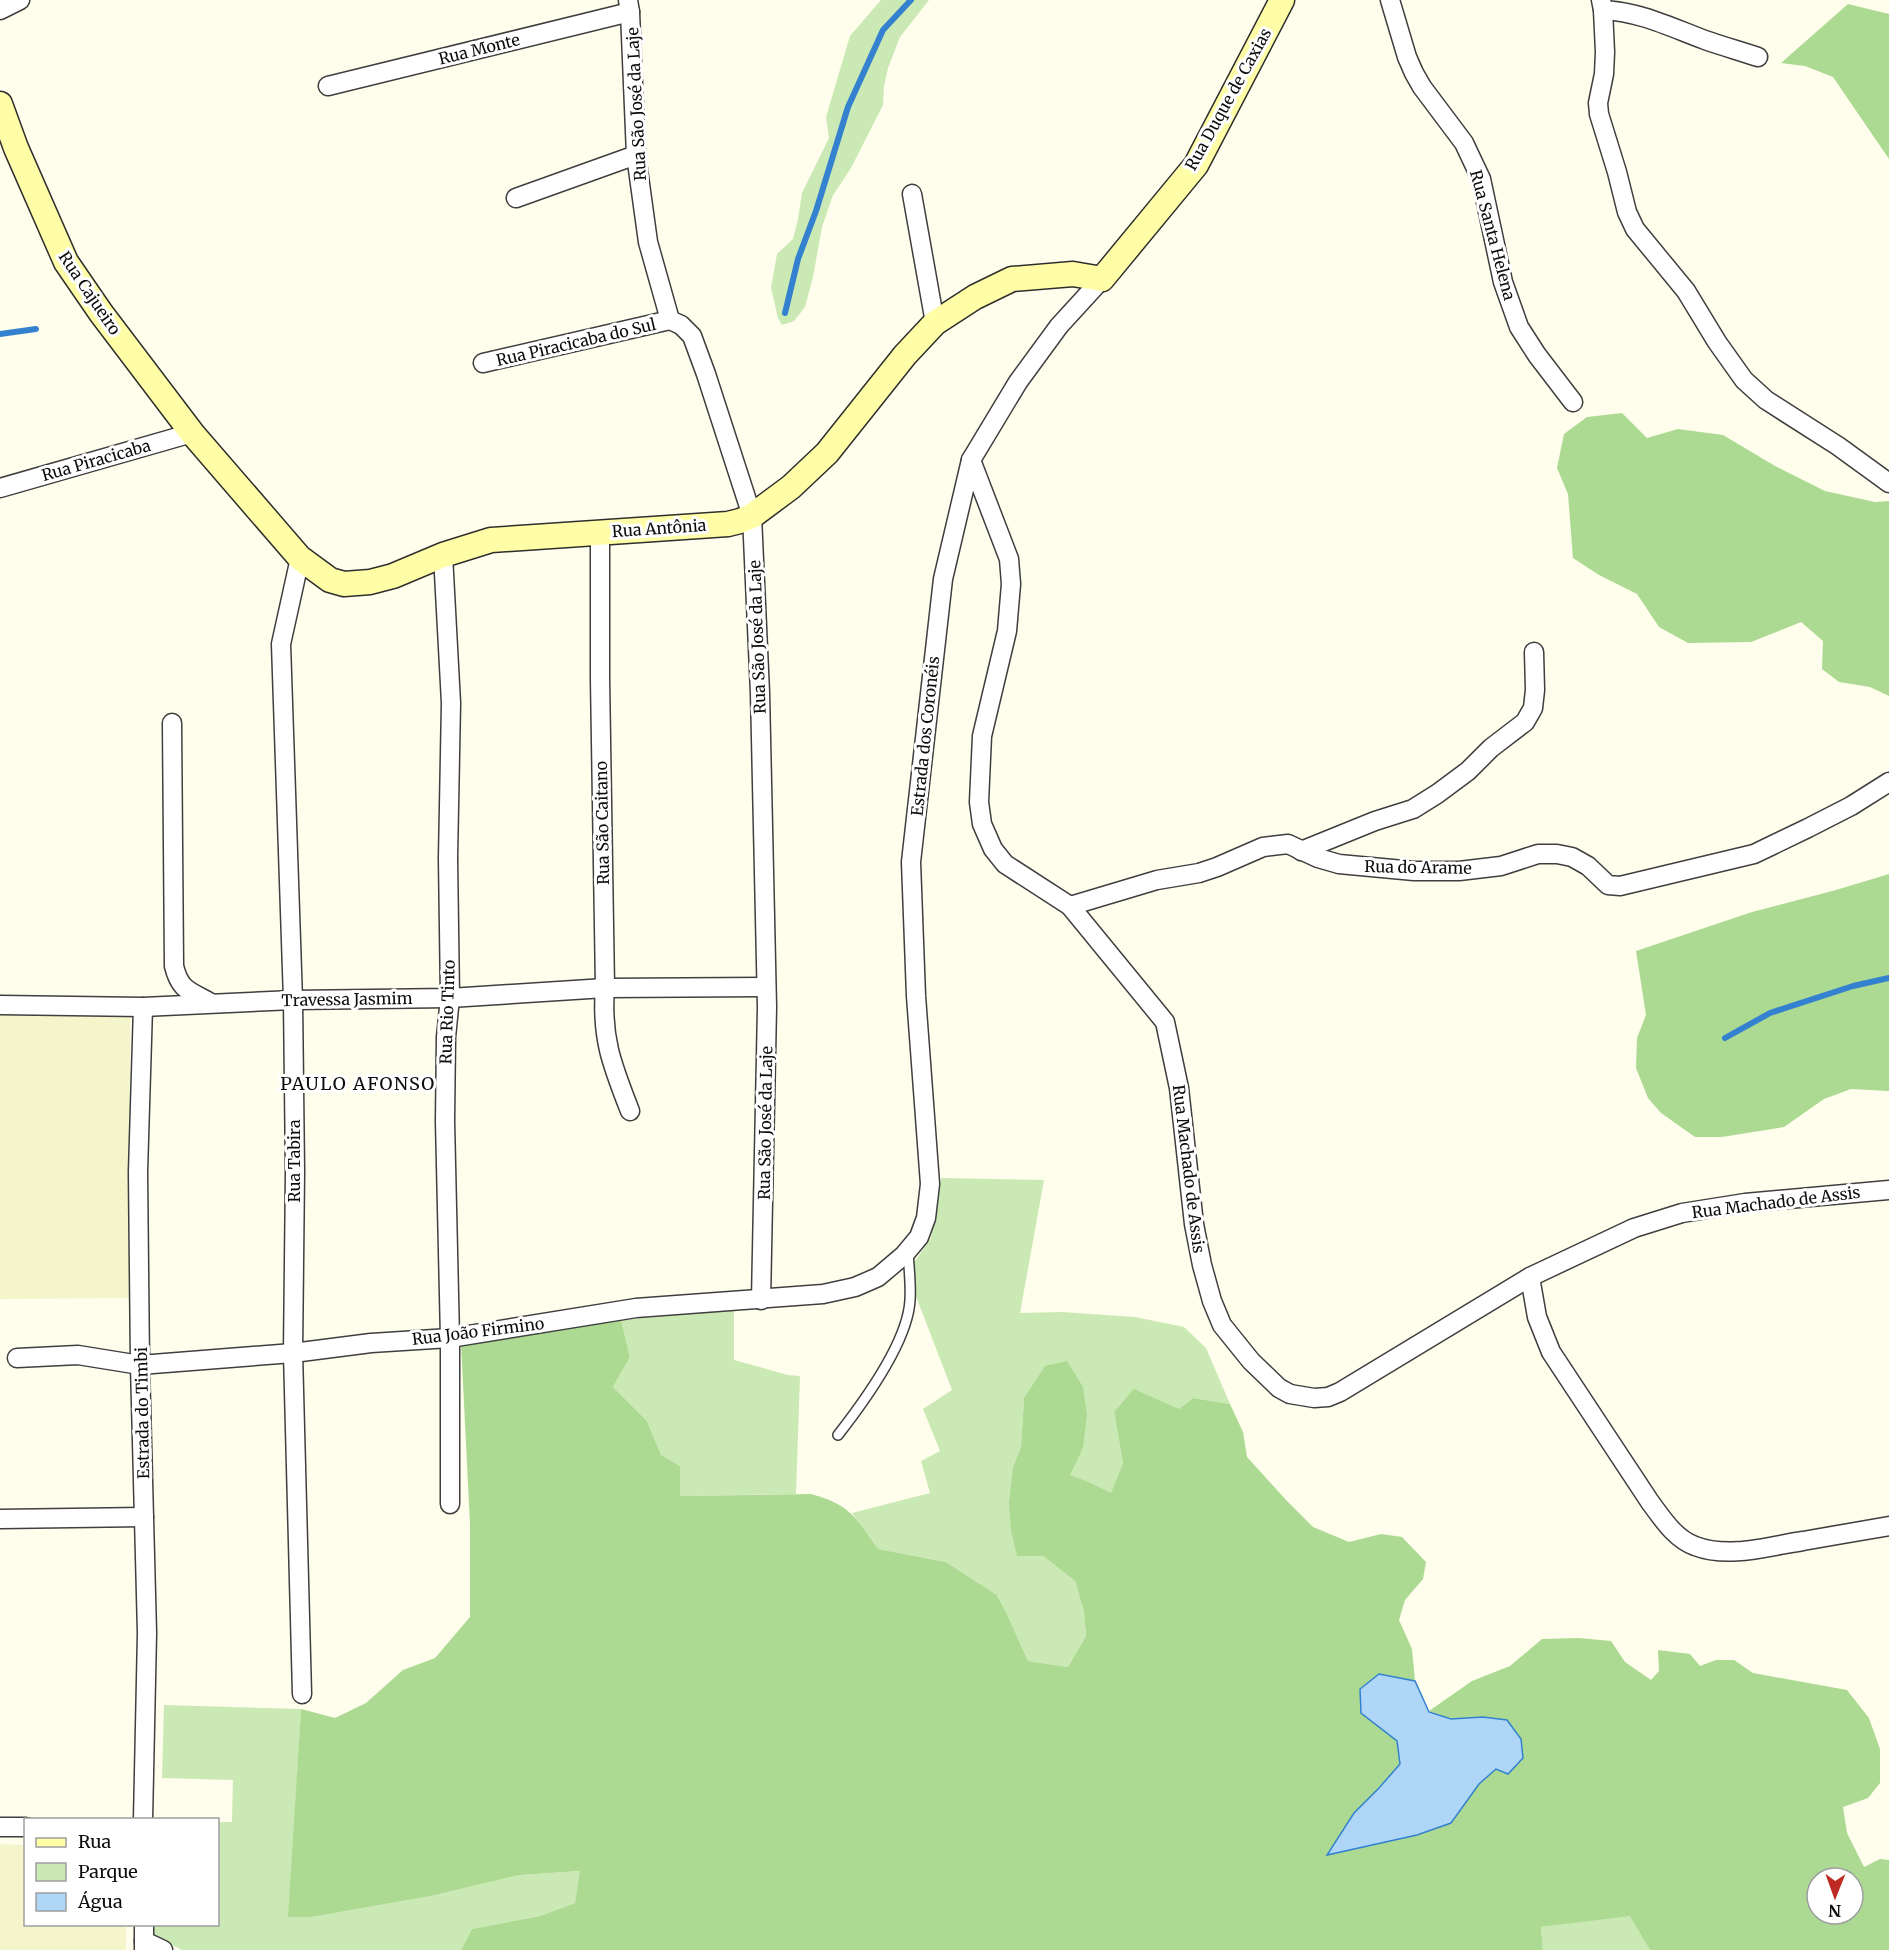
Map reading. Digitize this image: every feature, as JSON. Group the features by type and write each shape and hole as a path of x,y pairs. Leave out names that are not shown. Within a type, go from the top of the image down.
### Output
{"street":[{"path":"0,10 20,0"},
{"name":"Rua Duque de Caxias","path":"1102,279 1196,165 1282,0"},
{"name":"Rua Santa Helena","path":"1390,0 1414,73 1464,143 1481,179 1503,282 1519,327 1536,355 1573,402"},
{"path":"1758,57 1707,41 1644,16 1602,5 1605,52 1604,74 1598,103 1599,114 1615,163 1627,212 1635,229 1686,291 1717,342 1744,380 1766,400 1838,446 1889,483"},
{"name":"Rua Monte","path":"328,86 629,6"},
{"name":"Rua São José da Laje","path":"629,6 636,155 648,242 669,320 681,325 692,336 752,516 760,693 766,1042 761,1300"},
{"name":"Rua Cajueiro","path":"0,104 16,148 66,262 101,313 192,433"},
{"path":"516,198 636,155"},
{"path":"912,194 935,323"},
{"name":"Rua Antônia","path":"192,433 300,558 330,580 344,584 370,582 393,576 443,555 491,540 728,524 752,516 791,487 827,453 905,355 935,323 975,297 1012,279 1073,273 1102,279"},
{"name":"Estrada dos Coronéis","path":"913,1244 926,1218 930,1167 916,996 911,862 943,579 971,460 1018,382 1059,326 1102,279"},
{"name":"Rua Piracicaba do Sul","path":"483,363 669,320"},
{"name":"Rua Piracicaba","path":"0,488 192,433"},
{"name":"Rua Machado de Assis","path":"971,460 1009,559 1011,584 1007,631 982,736 980,802 982,824 993,849 1005,864 1070,906 1166,1022 1179,1088 1194,1224 1212,1301 1222,1325 1235,1342 1279,1388 1290,1394 1314,1398 1340,1392 1530,1277 1634,1228 1682,1213 1745,1203 1889,1190"},
{"name":"Rua São Caitano","path":"600,532 605,988 603,1012 611,1063 630,1111"},
{"name":"Rua Rio Tinto","path":"443,555 451,703 448,858 450,998 446,1037 445,1121 450,1338 450,1504"},
{"name":"Rua Tabira","path":"300,558 281,644 293,1000 295,1172 293,1353 302,1694"},
{"path":"1301,851 1375,821 1413,809 1468,771 1491,748 1525,722 1533,708 1536,690 1534,652"},
{"path":"172,723 174,966 177,980 184,988 213,1004"},
{"name":"Rua do Arame","path":"1070,906 1157,880 1199,873 1263,847 1288,844 1318,858 1340,864 1414,871 1459,871 1501,866 1538,854 1557,854 1572,857 1588,866 1608,885 1620,886 1754,854 1826,819 1889,782"},
{"name":"Travessa Jasmim","path":"0,1005 143,1007 293,1000 450,998 605,988 765,987"},
{"path":"0,999 0,1005"},
{"name":"Estrada do Timbi","path":"143,1007 138,1172 147,1633 143,1818"},
{"name":"Rua João Firmino","path":"17,1358 78,1355 140,1365 293,1353 371,1343 450,1338 636,1308 823,1294 855,1287 879,1277 913,1244"},
{"path":"1530,1277 1537,1317 1551,1352 1650,1502 1682,1540 1694,1546 1712,1550 1744,1551 1889,1527"},
{"path":"0,1519 144,1517"},
{"path":"0,1827 24,1827"},
{"path":"144,1938 163,1950"}],"lane":[{"path":"838,1435 893,1352 905,1325 910,1301 913,1244"}],"green space":[{"path":"881,0 929,0 900,37 888,68 883,105 851,168 833,195 822,227 805,307 794,321 782,325 778,318 771,288 777,254 793,239 802,193 829,138 826,117 850,36"},
{"path":"1848,4 1889,14 1889,159 1833,77 1805,66 1781,63"},
{"path":"1622,413 1647,438 1678,429 1723,435 1775,466 1825,491 1875,502 1889,501 1889,696 1870,687 1839,682 1822,669 1823,641 1801,622 1751,642 1688,643 1659,627 1637,594 1599,575 1573,558 1568,494 1557,468 1564,434 1587,417"},
{"path":"1889,874 1889,1091 1851,1089 1824,1099 1784,1127 1722,1137 1695,1137 1661,1113 1648,1098 1636,1068 1637,1038 1646,1015 1636,951 1752,912"},
{"path":"0,1013 130,1016 129,1298 0,1299"},
{"path":"941,1178 1044,1180 1020,1313 1062,1312 1135,1317 1184,1327 1206,1348 1230,1404 1193,1398 1179,1409 1114,1412 1123,1463 1111,1494 1089,1482 1069,1475 1083,1448 1024,1398 1021,1447 1013,1467 1017,1556 1043,1556 1075,1581 1084,1612 1086,1636 1068,1667 1028,1661 997,1595 946,1562 878,1549 852,1513 930,1493 921,1461 940,1451 923,1409 952,1390 907,1273 931,1238"},
{"path":"734,1310 734,1360 788,1375 800,1376 796,1494 680,1496 680,1466 661,1455 647,1421 613,1387 630,1357 621,1320"},
{"path":"621,1320 630,1357 613,1387 647,1421 661,1455 680,1466 680,1496 811,1494 824,1498 851,1514 878,1549 946,1562 997,1595 1028,1661 1068,1667 1086,1636 1084,1612 1075,1581 1043,1556 1017,1556 1011,1530 1009,1503 1013,1467 1021,1447 1024,1398 1045,1366 1067,1361 1083,1387 1087,1415 1083,1448 1070,1475 1111,1493 1123,1463 1114,1412 1134,1389 1179,1409 1193,1398 1230,1404 1243,1432 1247,1457 1313,1527 1349,1542 1381,1534 1402,1537 1426,1562 1423,1579 1405,1600 1399,1620 1412,1649 1415,1681 1379,1674 1361,1713 1398,1741 1400,1764 1354,1813 1328,1855 1450,1823 1479,1784 1496,1769 1508,1774 1521,1739 1507,1720 1483,1717 1451,1719 1429,1711 1472,1681 1510,1666 1542,1639 1579,1638 1611,1641 1625,1662 1651,1680 1659,1671 1658,1650 1690,1654 1700,1666 1716,1660 1734,1660 1753,1673 1847,1690 1869,1718 1880,1749 1880,1783 1868,1798 1843,1807 1847,1833 1864,1866 1805,1866 1805,1926 1865,1926 1865,1866 1880,1859 1889,1860 1889,1950 1650,1950 1630,1916 1541,1927 1543,1950 461,1950 472,1929 540,1916 575,1903 580,1871 520,1875 431,1896 312,1917 288,1917 301,1709 335,1718 366,1703 403,1670 435,1658 470,1617 470,1524 461,1343"},
{"path":"164,1705 301,1709 289,1917 312,1917 431,1896 520,1875 581,1871 575,1903 540,1916 472,1929 461,1950 182,1950 152,1935 153,1926 219,1926 219,1822 232,1822 233,1780 162,1778"},
{"path":"0,1844 24,1845 24,1926 126,1926 126,1950 0,1950"},
{"path":"1631,1915 1650,1950 1543,1950 1541,1927"}],"water":[{"path":"1379,1674 1415,1681 1429,1712 1451,1719 1483,1717 1507,1720 1521,1739 1523,1758 1508,1774 1496,1769 1479,1784 1451,1823 1417,1835 1327,1855 1354,1813 1400,1764 1397,1741 1361,1713 1360,1689"}],"waterway":[{"path":"785,313 798,259 816,211 848,107 883,30 911,0"},
{"path":"0,334 36,329"},
{"path":"1725,1038 1770,1013 1853,986 1889,978"}],"district":[{"name":"PAULO AFONSO","path":"358,1083"}]}
